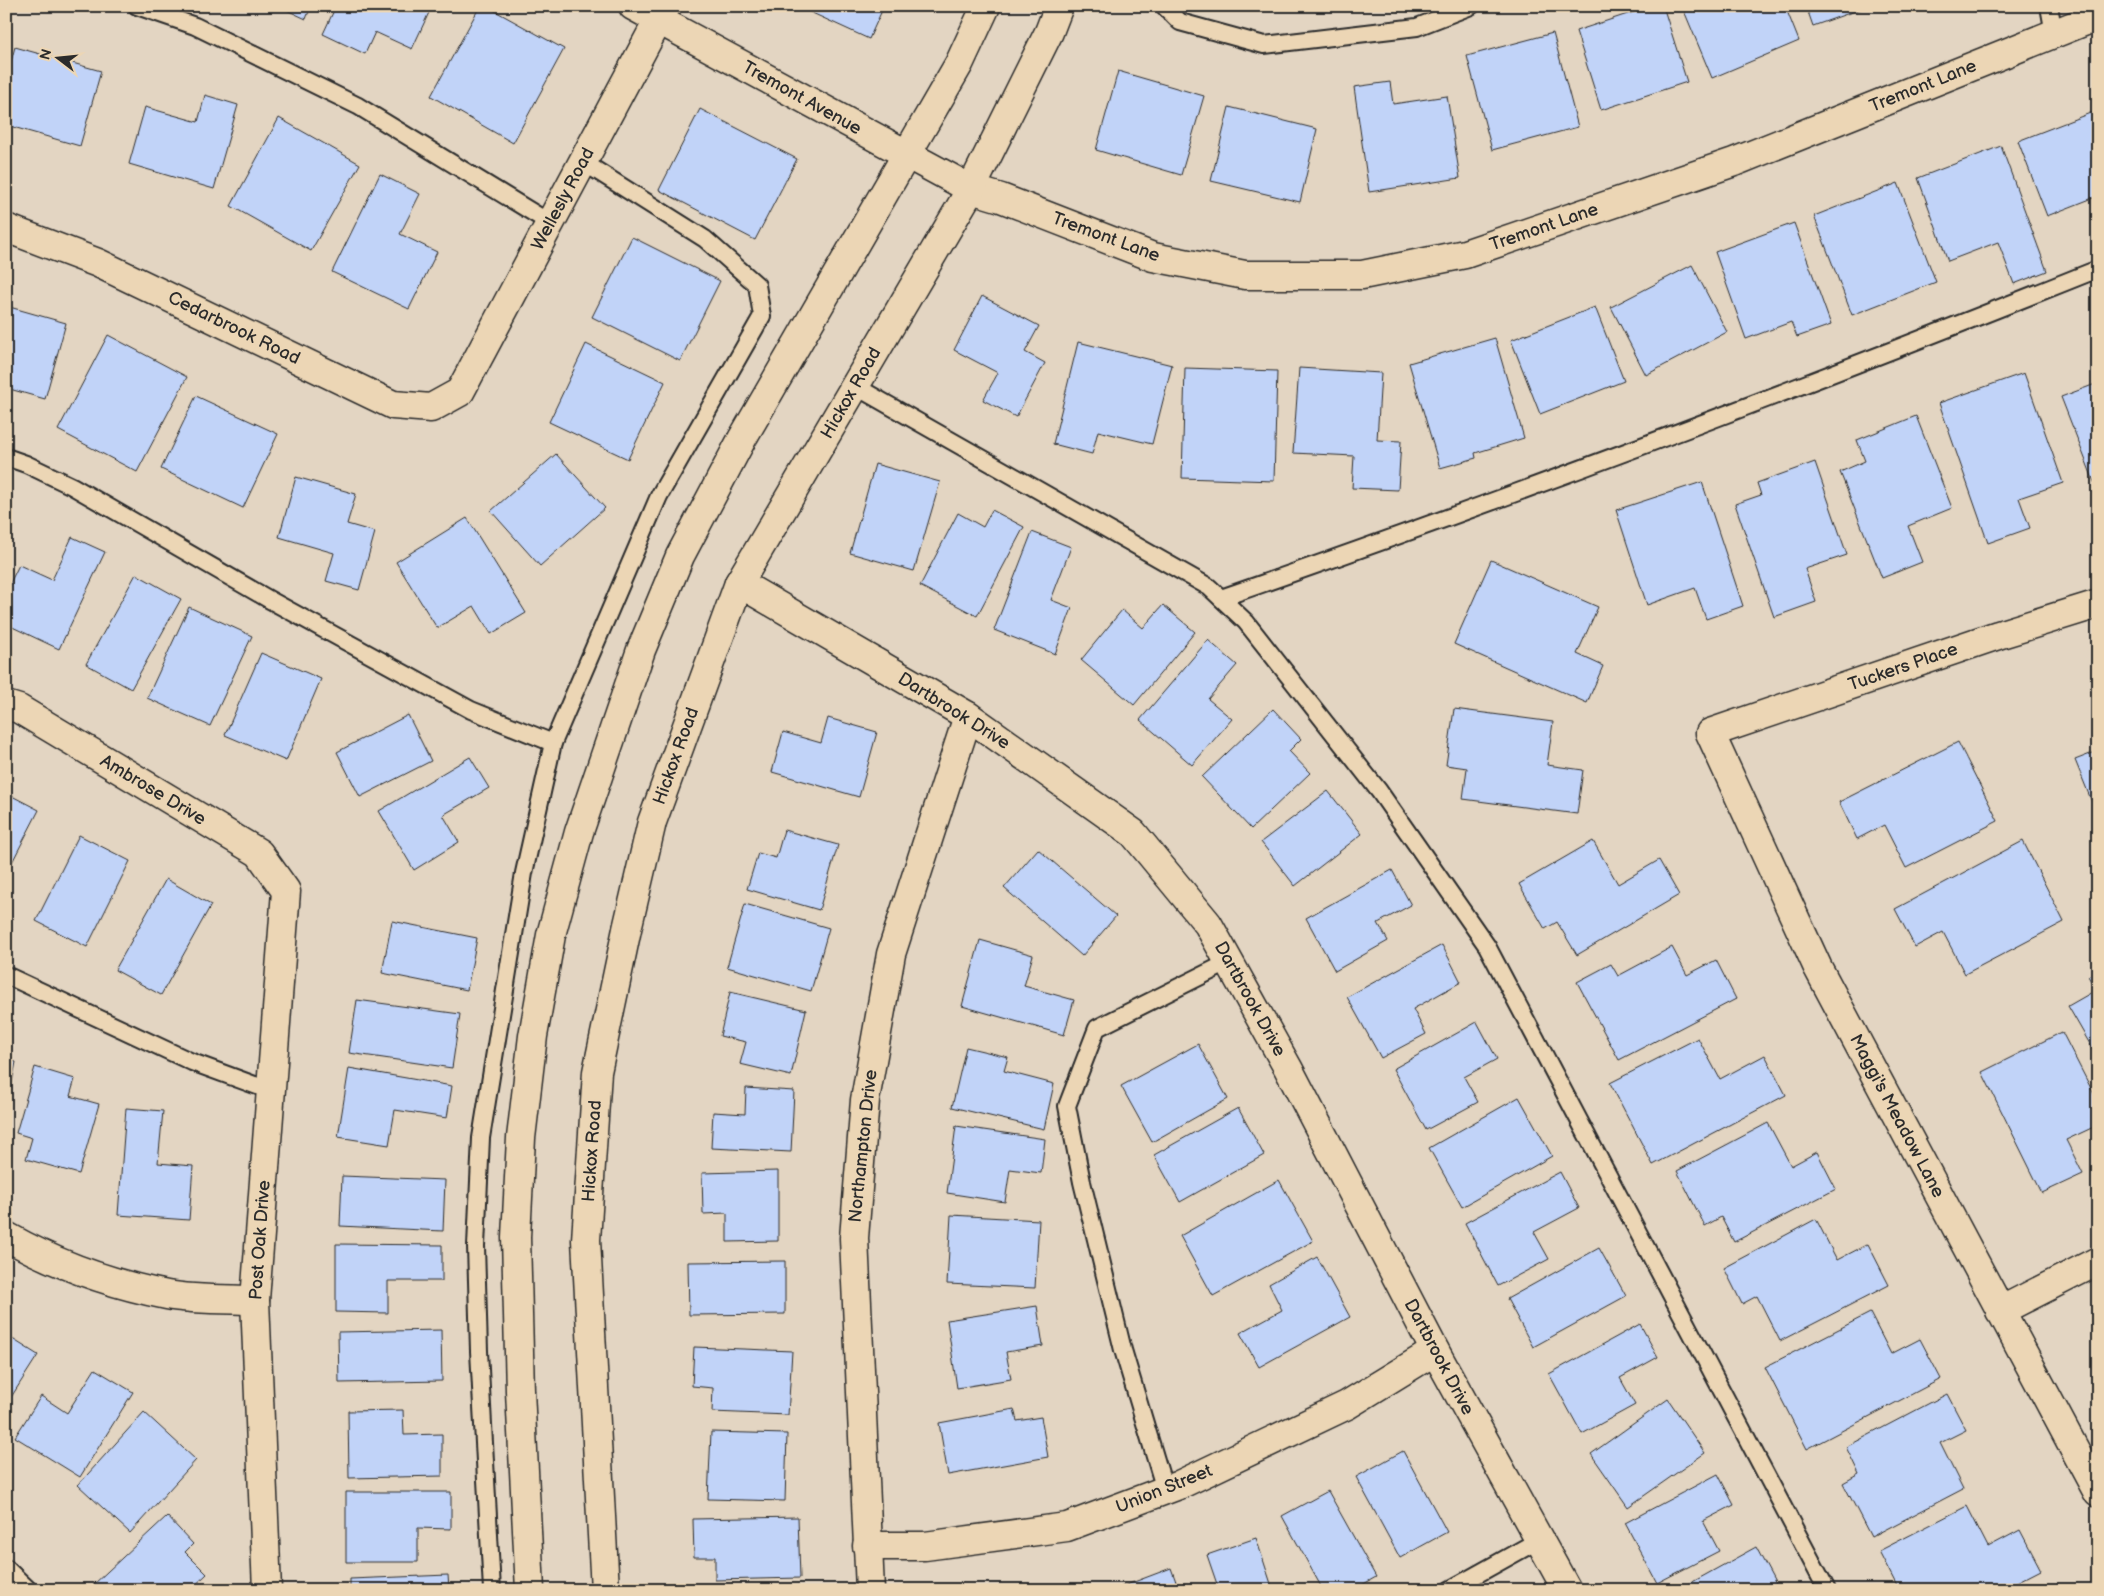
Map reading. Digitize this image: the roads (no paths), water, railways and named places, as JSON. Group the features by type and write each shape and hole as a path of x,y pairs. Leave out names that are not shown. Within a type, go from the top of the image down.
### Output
{"street":[{"name":"Tremont Avenue","path":"633,6 662,13 906,155 971,189"},
{"path":"530,1590 520,1392 516,1237 522,1129 533,1036 551,935 579,832 635,668 680,556 742,440 959,64 986,6"},
{"name":"Hickox Road","path":"605,1590 586,1240 597,1072 652,822 739,583 971,189 1049,32 1059,6"},
{"name":"Wellesly Road","path":"460,392 662,13"},
{"name":"Tremont Lane","path":"971,189 1002,198 1153,257 1246,275 1362,275 1465,254 1734,162 2098,16"},
{"name":"Cedarbrook Road","path":"6,228 98,263 393,405 431,408 460,392"},
{"name":"Dartbrook Drive","path":"739,583 968,716 1133,833 1208,924 1288,1068 1435,1351 1567,1590"},
{"name":"Tuckers Place","path":"1710,733 1998,635 2098,604"},
{"name":"Ambrose Drive","path":"6,705 19,709 259,853 286,891"},
{"name":"Northampton Drive","path":"870,1590 854,1238 865,1100 891,954 968,716"},
{"name":"Maggi's Meadow Lane","path":"1710,733 1818,968 2098,1493"},
{"name":"Post Oak Drive","path":"267,1590 255,1300 286,891"},
{"path":"6,1236 34,1252 102,1278 168,1296 255,1300"},
{"path":"2000,1311 2098,1261"},
{"name":"Union Street","path":"867,1546 925,1546 1067,1527 1165,1490 1348,1405 1435,1351"}],"lane":[{"path":"137,6 195,26 358,106 550,223"},
{"path":"1164,6 1180,22 1264,45 1417,27 1471,6"},
{"path":"2049,6 2054,34"},
{"path":"492,1590 478,1342 476,1246 480,1138 524,873 553,743 659,496 762,316 757,285 705,239 583,162"},
{"path":"1221,598 1413,532 1727,416 2098,268"},
{"path":"855,386 1209,587 1246,622 1379,791 1487,946 1827,1590"},
{"path":"6,458 26,464 72,486 270,600 471,710 553,743"},
{"path":"1165,1490 1123,1350 1082,1182 1067,1106 1097,1028 1229,962"},
{"path":"6,975 192,1062 271,1091"},
{"path":"1449,1590 1539,1540"},
{"path":"6,1568 29,1590"}]}
